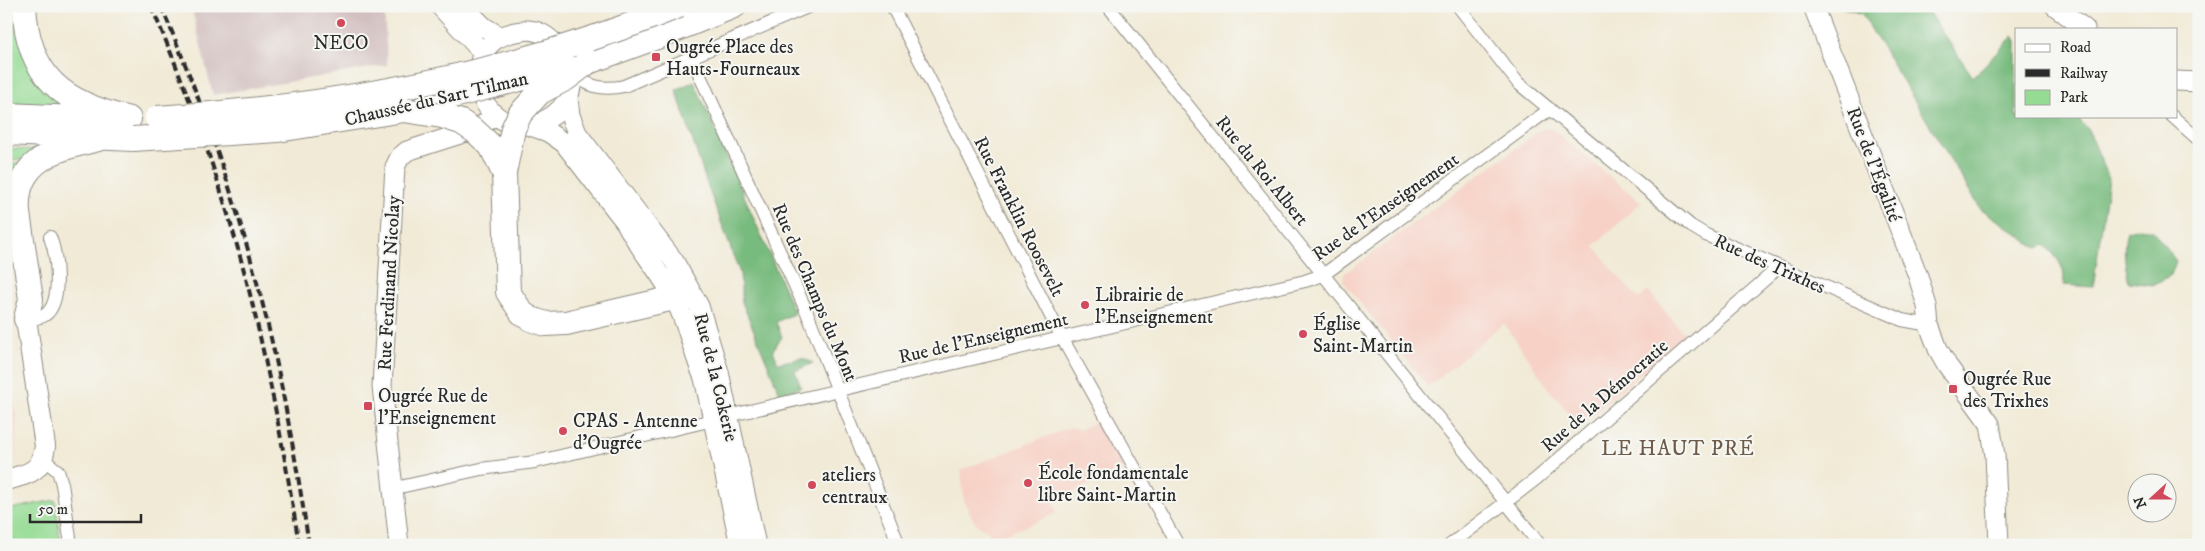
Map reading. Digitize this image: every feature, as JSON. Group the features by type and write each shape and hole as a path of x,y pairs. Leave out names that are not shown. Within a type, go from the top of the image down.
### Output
{"highway":[{"path":"24,6 25,22 34,56 45,75 59,90 79,103 103,113 131,129"},
{"name":"Chaussée du Sart Tilman","path":"6,133 81,136 98,139 131,129 157,118 288,106 403,87 492,67 575,44 679,6"},
{"name":"Chaussée du Sart Tilman","path":"6,115 131,129 278,130 404,110 579,67 734,6"},
{"path":"579,67 567,78 540,92 520,114 513,130 504,173 508,292 522,313 531,319 546,324 566,323 674,298"},
{"path":"404,110 442,116 461,122 476,132 491,146 504,173"},
{"path":"26,319 30,298 18,207 22,183 32,167 44,156 70,146 98,139"},
{"path":"6,247 15,301 26,319"}],"main road":[{"path":"440,6 483,53"},
{"path":"463,6 484,27 501,37"},
{"name":"Rue de l'Égalité","path":"1813,6 1918,276 1927,306 1929,325"},
{"path":"2055,6 2084,28"},
{"path":"495,115 486,106 477,82 483,53 501,37 528,30 536,31 545,35 579,67"},
{"name":"Rue de la Cokerie","path":"579,67 568,98 570,115 577,133 674,261 699,306 713,347 721,418 740,545"},
{"path":"2178,81 2199,82"},
{"path":"528,125 552,116 562,109 568,98"},
{"name":"Rue de la Cokerie","path":"495,115 502,120 528,125 548,132 567,145 626,223 674,298 689,332 698,364 721,418 756,545"},
{"name":"Rue Ferdinand Nicolay","path":"399,545 391,489 382,386 395,167 400,157 407,151 480,128 495,115"},
{"path":"6,480 32,472 44,459 45,446 26,319"},
{"path":"1929,325 1938,349 1947,365 1990,424 1995,455 1999,545"}],"street":[{"path":"579,67 592,86 608,89 640,80 691,56 810,6"},
{"name":"Rue Franklin Roosevelt","path":"892,6 1062,338 1178,545"},
{"name":"Rue du Roi Albert","path":"1108,6 1540,545"},
{"name":"Rue des Trixhes","path":"1458,6 1518,83 1691,226 1706,235 1777,267 1902,320 1929,325"},
{"name":"Rue des Champs du Mont","path":"691,56 798,292 899,545"},
{"name":"Rue de l'Enseignement","path":"391,489 481,469 535,462 1306,281 1322,275 1550,110"},
{"path":"2174,118 2199,140"},
{"path":"26,319 38,318 52,308 55,296 57,260 50,237"},
{"name":"Rue de la Démocratie","path":"1450,545 1506,503 1777,267"},
{"path":"44,459 58,471 62,484 71,545"}],"shaded area":[{"path":"191,6 384,6 387,65 213,95"},
{"path":"1546,128 1553,130 1641,202 1594,246 1608,265 1639,299 1648,291 1685,335 1580,426 1548,388 1504,323 1428,387 1343,281 1344,274"},
{"path":"6,348 16,421 13,467 6,468"},
{"name":"École fondamentale libre Saint-Martin","path":"1100,420 1125,466 1122,469 1053,502 1057,513 993,540 988,530 981,528 974,521 964,501 961,470 1071,427 1079,430"}],"green space":[{"path":"6,6 10,6 16,30 59,105 6,103"},
{"path":"1838,6 1924,6 1973,77 2013,36 2015,39 2015,118 2077,118 2088,129 2109,178 2093,287 2063,285 2064,279 2060,263 2045,245 2037,248 1980,208 1862,14"},
{"path":"694,81 795,313 776,322 782,337 773,350 778,363 802,358 813,363 795,371 801,387 780,394 742,302 740,273 708,187 676,90"},
{"path":"6,148 36,150 23,160 6,159"},
{"path":"6,163 24,164 10,238 6,228"},
{"path":"2140,228 2153,231 2176,261 2171,275 2153,285 2129,282 2126,269 2125,237 2127,231"},
{"path":"55,500 61,545 6,545 6,510"}],"railway":[{"path":"151,6 202,134 243,266 274,402 299,545"},
{"path":"161,6 211,133 252,263 279,375 309,545"}],"place":[{"name":"NECO","path":"341,23"},
{"name":"Ougrée Place des Hauts-Fourneaux","path":"656,57"},
{"name":"Librairie de l'Enseignement","path":"1085,305"},
{"name":"Église Saint-Martin","path":"1303,334"},
{"name":"Ougrée Rue des Trixhes","path":"1953,389"},
{"name":"Ougrée Rue de l'Enseignement","path":"368,406"},
{"name":"CPAS - Antenne d'Ougrée","path":"563,431"},
{"name":"École fondamentale libre Saint-Martin","path":"1028,483"},
{"name":"ateliers centraux","path":"812,485"}],"district":[{"name":"LE HAUT PRÉ","path":"1678,448"}]}
